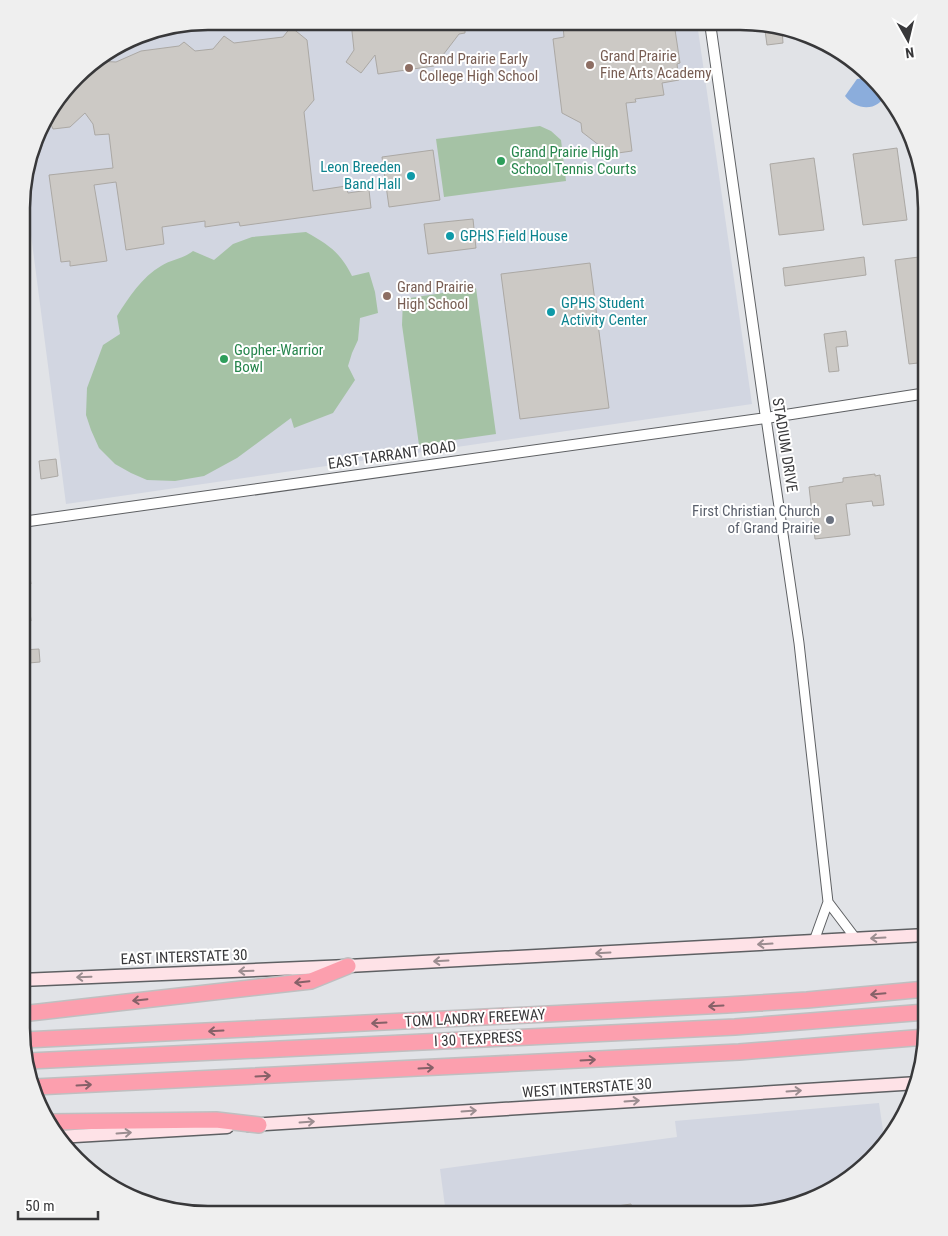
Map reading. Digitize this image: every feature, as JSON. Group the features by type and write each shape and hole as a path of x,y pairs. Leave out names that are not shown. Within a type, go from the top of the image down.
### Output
{"highway":[{"path":"30,1013 311,981 348,966"},
{"name":"TOM LANDRY FREEWAY","path":"30,1040 736,1004 918,990"},
{"name":"I 30 TEXPRESS","path":"33,1060 735,1027 918,1013"},
{"path":"40,1087 739,1052 918,1038"},
{"path":"57,1122 216,1120 258,1125"}],"main road":[{"path":"348,966 918,935"},
{"name":"EAST INTERSTATE 30","path":"30,980 348,966"},
{"name":"WEST INTERSTATE 30","path":"258,1125 909,1084"},
{"path":"67,1136 258,1125"}],"street":[{"name":"STADIUM DRIVE","path":"711,30 799,644 828,902 814,941"},
{"name":"EAST TARRANT ROAD","path":"30,521 766,418 918,394"},
{"path":"828,902 856,939"}],"shaded area":[{"name":"Grand Prairie High School","path":"196,30 698,30 752,404 66,504 30,227 30,196 33,173 48,129 67,99 99,67 129,48 151,39 173,33"},
{"path":"879,1103 883,1133 866,1154 839,1176 819,1188 775,1203 752,1206 445,1206 440,1169 677,1137 675,1121"}],"green space":[{"name":"Grand Prairie High School Tennis Courts","path":"540,126 551,131 561,140 566,181 444,197 436,139"},
{"name":"Gopher-Warrior Bowl","path":"306,232 333,250 343,261 352,276 369,272 375,292 378,313 360,318 358,340 348,366 355,380 333,413 294,428 291,418 237,458 204,476 175,481 147,480 115,464 99,448 91,430 86,415 87,388 103,345 120,334 117,316 136,288 161,266 193,251 214,260 233,244 252,237"},
{"path":"476,288 496,434 419,445 402,325 403,299"}],"water":[{"path":"862,78 881,99 878,104 861,107 855,105 845,96 857,79"}],"building":[{"path":"289,30 295,30 307,40 314,100 304,112 313,191 346,186 348,193 369,190 371,208 240,226 239,222 205,227 205,221 162,227 164,244 126,250 116,182 94,185 107,261 70,266 70,261 61,262 49,175 113,168 109,134 95,135 93,124 85,113 70,127 53,129 51,124 67,99 82,82 107,62 116,62 141,51 179,46 184,42 195,51 213,49 224,36 234,43 283,37"},
{"path":"352,30 465,30 465,33 459,34 443,55 432,56 434,66 378,74 375,55 361,73 346,62 354,50"},
{"path":"563,30 675,30 680,63 677,64 679,80 662,83 664,95 635,99 636,102 626,103 632,151 618,153 611,147 604,149 582,132 581,123 562,113 553,39 564,37"},
{"path":"765,32 782,35 783,43 767,45"},
{"path":"897,148 907,220 863,225 853,154"},
{"name":"Leon Breeden Band Hall","path":"433,150 440,200 389,207 382,157"},
{"path":"814,158 824,230 779,235 770,164"},
{"name":"GPHS Field House","path":"473,219 476,248 428,254 424,224"},
{"path":"864,257 866,275 785,286 783,268"},
{"path":"918,257 918,363 909,364 895,260"},
{"name":"GPHS Student Activity Center","path":"590,263 609,408 520,419 501,274"},
{"path":"846,331 848,346 836,347 839,371 829,372 824,334"},
{"path":"56,459 58,476 41,479 39,461"},
{"name":"First Christian Church of Grand Prairie","path":"875,474 875,476 880,475 884,505 873,506 872,501 846,504 850,535 815,539 809,487 843,482 843,478"},
{"path":"39,649 40,662 30,663 30,650"}],"place":[{"name":"Grand Prairie Fine Arts Academy","path":"590,65"},
{"name":"Grand Prairie Early College High School","path":"409,68"},
{"name":"Grand Prairie High School Tennis Courts","path":"501,161"},
{"name":"Leon Breeden Band Hall","path":"411,176"},
{"name":"GPHS Field House","path":"450,236"},
{"name":"Grand Prairie High School","path":"387,296"},
{"name":"GPHS Student Activity Center","path":"551,312"},
{"name":"Gopher-Warrior Bowl","path":"224,359"},
{"name":"First Christian Church of Grand Prairie","path":"830,520"}]}
